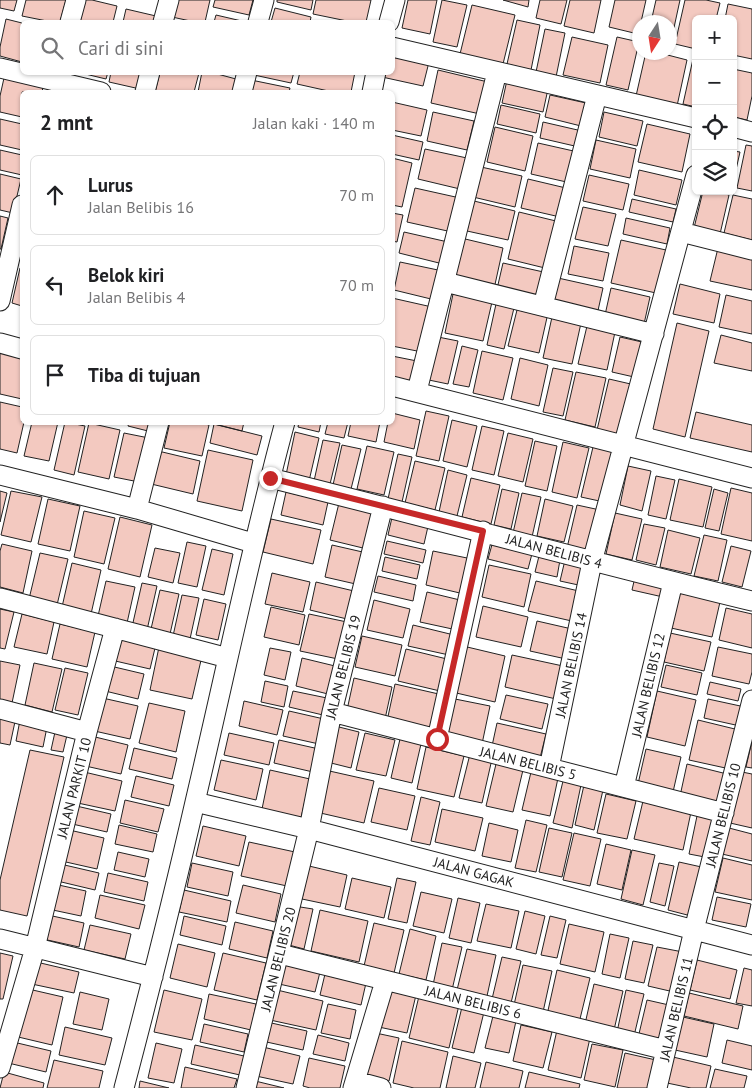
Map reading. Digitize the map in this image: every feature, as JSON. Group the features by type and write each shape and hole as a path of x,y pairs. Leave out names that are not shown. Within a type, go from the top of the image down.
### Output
{"street":[{"path":"71,20 76,0"},
{"path":"164,20 169,0"},
{"path":"259,20 264,0"},
{"path":"390,20 395,0"},
{"path":"395,47 692,117"},
{"path":"0,68 20,73"},
{"path":"417,391 497,72"},
{"path":"28,75 91,90"},
{"path":"146,90 149,75"},
{"path":"242,90 246,75"},
{"path":"372,90 375,75"},
{"path":"543,306 597,95"},
{"path":"737,128 752,132"},
{"name":"JALAN BELIBIS 14","path":"549,768 592,562 692,190"},
{"path":"0,301 20,213"},
{"path":"681,232 752,250"},
{"path":"445,282 654,334"},
{"path":"0,343 20,348"},
{"path":"395,387 752,478"},
{"path":"137,509 158,425"},
{"path":"124,1088 153,977 254,543 284,425"},
{"path":"0,475 137,509 254,543"},
{"name":"JALAN BELIBIS 4","path":"270,478 483,531 592,562 752,601"},
{"name":"JALAN BELIBIS 19","path":"310,829 332,712 383,506"},
{"path":"437,739 483,531"},
{"name":"JALAN BELIBIS 12","path":"624,788 673,582"},
{"path":"0,598 228,658"},
{"name":"JALAN PARKIT 10","path":"1,1059 34,948 87,732 115,628"},
{"name":"JALAN BELIBIS 10","path":"694,930 752,700"},
{"path":"0,709 87,732"},
{"name":"JALAN BELIBIS 5","path":"332,712 724,813"},
{"name":"JALAN GAGAK","path":"195,802 310,829 752,945"},
{"name":"JALAN BELIBIS 20","path":"246,1088 310,829"},
{"name":"JALAN BELIBIS 11","path":"657,1088 694,930"},
{"path":"0,939 153,977"},
{"name":"JALAN BELIBIS 6","path":"280,954 666,1050"},
{"path":"381,1088 354,1084 385,980"}],"building":[{"path":"0,0 17,0 14,11 0,8"},
{"path":"26,0 66,0 61,20 42,20 22,16"},
{"path":"81,0 92,0 117,6 114,20 76,20"},
{"path":"176,0 210,0 205,20 186,20 172,17"},
{"path":"215,0 253,0 249,15 213,7"},
{"path":"277,0 313,0 311,10 277,2"},
{"path":"316,0 371,0 366,20 342,20 313,14"},
{"path":"408,0 437,0 430,34 402,28"},
{"path":"442,0 467,5 457,47 433,42"},
{"path":"503,0 529,0 528,7"},
{"path":"540,0 567,0 561,24 536,18"},
{"path":"570,0 601,0 594,33 564,26"},
{"path":"615,0 646,0 643,15 632,15 632,33 609,27"},
{"path":"656,0 680,0 677,15 653,15"},
{"path":"685,0 706,0 720,3 717,15 692,15 692,48 677,44 677,35"},
{"path":"728,4 752,9 752,59 737,56 737,15 726,15"},
{"path":"472,5 515,15 503,64 460,54"},
{"path":"275,8 311,17 310,20 272,20"},
{"path":"126,9 156,16 155,20 123,20"},
{"path":"216,15 237,20 215,20"},
{"path":"6,19 20,22 20,61 0,56"},
{"path":"517,20 540,25 531,70 507,64"},
{"path":"545,29 565,33 556,77 536,72"},
{"path":"572,37 608,45 600,83 563,75"},
{"path":"617,37 632,40 632,60 635,60 628,90 606,85"},
{"path":"395,55 429,62 423,86 382,77 382,75 395,75"},
{"path":"677,57 687,60 677,106 636,96 644,60 677,60"},
{"path":"692,64 692,106 683,104"},
{"path":"438,70 488,82 480,114 431,103"},
{"path":"737,70 752,73 752,96 747,120 737,118"},
{"path":"89,75 107,75 106,79"},
{"path":"110,75 142,75 140,89 109,82"},
{"path":"159,75 198,75 195,90 156,90"},
{"path":"201,75 221,75 236,79 233,90 198,90"},
{"path":"254,75 293,75 291,83"},
{"path":"299,75 354,75 351,90 324,90 297,84"},
{"path":"4,78 43,87 42,90 20,90 20,117 0,112 0,96"},
{"path":"251,80 290,88 290,90 248,90"},
{"path":"507,80 548,89 543,112 502,103"},
{"path":"550,95 586,103 581,126 545,117"},
{"path":"395,103 427,110 421,136 395,131"},
{"path":"501,105 540,114 536,133 497,124"},
{"path":"433,112 474,121 467,150 427,141"},
{"path":"604,112 643,121 637,146 599,137"},
{"path":"0,119 20,124 20,150 0,145"},
{"path":"543,122 582,131 579,147 540,138"},
{"path":"647,124 690,134 682,172 638,162"},
{"path":"495,127 533,136 525,171 487,162"},
{"path":"395,136 423,142 419,160 395,155"},
{"path":"596,140 636,149 630,178 590,169"},
{"path":"538,143 578,152 571,183 531,174"},
{"path":"746,145 752,146 752,191 737,188"},
{"path":"425,149 467,158 460,189 418,179"},
{"path":"0,150 20,155 20,175 0,170"},
{"path":"737,152 740,152 737,165"},
{"path":"395,159 412,163 402,207 395,206"},
{"path":"481,167 522,176 515,207 473,197"},
{"path":"639,170 682,180 676,205 634,195"},
{"path":"0,174 20,179 13,213 0,210"},
{"path":"589,175 629,184 623,210 583,201"},
{"path":"528,179 566,188 560,217 521,208"},
{"path":"415,188 460,198 452,232 407,222"},
{"path":"702,195 729,195 720,234 694,228"},
{"path":"733,195 752,199 752,240 724,233"},
{"path":"632,199 676,209 673,222 629,212"},
{"path":"474,201 515,211 508,240 467,231"},
{"path":"583,207 616,214 608,246 575,239"},
{"path":"519,212 560,222 549,269 508,259"},
{"path":"395,214 403,215 397,242 395,242"},
{"path":"0,216 8,218 1,249 0,249"},
{"path":"626,218 670,228 667,244 623,234"},
{"path":"404,232 448,242 443,264 399,253"},
{"path":"461,238 503,248 494,289 451,279"},
{"path":"621,240 666,250 656,293 611,283"},
{"path":"574,246 609,253 603,281 568,274"},
{"path":"718,248 752,256 752,290 710,281"},
{"path":"400,262 438,270 431,299 395,290"},
{"path":"503,263 548,273 542,299 497,289"},
{"path":"20,268 20,305 12,303"},
{"path":"558,278 603,288 597,315 552,305"},
{"path":"680,284 720,294 714,323 673,314"},
{"path":"611,288 650,297 644,324 605,315"},
{"path":"453,294 492,302 483,341 445,333"},
{"path":"726,295 752,301 752,334 719,327"},
{"path":"395,299 432,307 422,352 395,347"},
{"path":"496,304 514,308 504,349 487,345"},
{"path":"518,306 548,313 539,353 508,346"},
{"path":"552,317 581,323 572,364 543,358"},
{"path":"677,323 709,331 685,437 653,429"},
{"path":"587,326 615,332 607,370 578,364"},
{"path":"721,335 752,343 752,371 714,363"},
{"path":"433,336 458,341 448,384 424,379"},
{"path":"620,337 642,342 634,377 612,372"},
{"path":"462,346 478,350 469,387 453,384"},
{"path":"482,351 513,358 503,400 473,393"},
{"path":"0,352 20,357 20,399 0,394"},
{"path":"395,357 417,361 412,381 395,378"},
{"path":"520,358 548,365 539,406 511,399"},
{"path":"553,368 573,372 563,416 543,412"},
{"path":"576,372 606,378 595,427 565,420"},
{"path":"609,379 635,385 624,436 597,430"},
{"path":"0,402 20,407 20,425 23,425 17,453 0,449"},
{"path":"426,411 449,416 439,461 416,456"},
{"path":"696,412 752,425 752,452 690,438"},
{"path":"395,414 420,420 414,449 384,442 387,425 395,425"},
{"path":"452,420 477,426 467,467 443,461"},
{"path":"31,425 57,425 49,461 24,456"},
{"path":"64,425 85,426 74,475 54,470"},
{"path":"89,425 120,430 109,479 78,472"},
{"path":"128,425 149,425 148,431"},
{"path":"169,425 209,425 202,456 164,448"},
{"path":"214,425 262,436 257,455 210,443"},
{"path":"218,425 243,425 242,431"},
{"path":"298,425 320,425 319,432 298,427"},
{"path":"327,425 347,425 344,438 325,434"},
{"path":"350,425 379,425 376,442 348,436"},
{"path":"482,426 504,431 494,475 472,470"},
{"path":"295,432 319,438 309,481 286,475"},
{"path":"124,433 149,438 139,482 114,477"},
{"path":"508,433 533,439 523,482 498,476"},
{"path":"323,440 340,443 330,484 314,481"},
{"path":"535,441 557,446 547,491 525,486"},
{"path":"563,442 589,448 577,498 552,492"},
{"path":"342,445 361,449 351,489 333,485"},
{"path":"367,446 394,452 384,495 357,489"},
{"path":"593,447 615,452 604,502 581,497"},
{"path":"154,450 200,461 193,494 147,483"},
{"path":"208,450 253,460 242,511 197,501"},
{"path":"398,454 412,457 402,502 388,499"},
{"path":"415,461 445,468 435,510 405,503"},
{"path":"628,466 651,471 642,511 620,505"},
{"path":"448,470 467,475 457,516 439,512"},
{"path":"656,476 675,480 666,519 648,515"},
{"path":"471,478 500,485 491,524 462,517"},
{"path":"679,479 712,487 703,527 670,520"},
{"path":"731,488 752,493 752,541 721,534"},
{"path":"502,489 519,493 511,529 494,525"},
{"path":"714,489 728,493 719,531 705,528"},
{"path":"0,491 7,493 0,522"},
{"path":"11,491 42,497 31,542 1,535"},
{"path":"286,492 328,502 323,525 281,515"},
{"path":"522,493 541,497 532,537 513,533"},
{"path":"48,499 80,506 70,551 38,544"},
{"path":"545,499 573,506 564,542 537,536"},
{"path":"339,503 376,511 367,549 330,540"},
{"path":"577,505 600,510 590,553 567,548"},
{"path":"84,511 115,518 104,564 74,557"},
{"path":"393,513 429,522 424,544 388,535"},
{"path":"615,513 642,519 632,560 606,554"},
{"path":"120,517 152,525 140,577 108,569"},
{"path":"271,519 321,530 313,564 263,552"},
{"path":"644,524 665,528 656,565 636,560"},
{"path":"668,530 700,538 691,574 660,567"},
{"path":"704,535 727,540 718,581 694,576"},
{"path":"387,541 426,550 423,563 384,554"},
{"path":"493,541 533,550 528,569 488,559"},
{"path":"187,542 206,546 197,587 178,583"},
{"path":"2,544 32,551 23,593 0,587 0,551"},
{"path":"332,545 367,553 360,585 325,577"},
{"path":"731,546 751,551 742,587 722,582"},
{"path":"155,548 180,553 173,583 148,577"},
{"path":"212,549 233,554 224,595 202,590"},
{"path":"433,551 472,559 464,594 426,585"},
{"path":"40,553 68,559 57,605 29,599"},
{"path":"539,556 560,560 557,577 535,572"},
{"path":"385,557 420,565 417,579 382,571"},
{"path":"565,560 587,565 583,586 560,581"},
{"path":"72,563 101,570 91,614 62,607"},
{"path":"489,565 531,574 524,607 482,597"},
{"path":"272,573 310,582 303,612 265,604"},
{"path":"378,576 416,585 413,601 374,592"},
{"path":"635,577 665,583 663,597 632,590"},
{"path":"106,581 135,587 127,623 98,616"},
{"path":"536,581 583,592 576,622 528,611"},
{"path":"316,582 354,591 347,619 310,610"},
{"path":"142,583 157,586 147,630 132,627"},
{"path":"160,590 179,594 170,634 151,629"},
{"path":"427,592 464,601 457,630 420,622"},
{"path":"680,593 720,602 712,637 671,628"},
{"path":"182,595 199,598 190,639 173,636"},
{"path":"204,599 226,604 218,640 196,635"},
{"path":"374,600 410,609 403,638 367,630"},
{"path":"483,606 528,617 521,647 476,637"},
{"path":"271,607 305,615 299,645 264,637"},
{"path":"726,608 752,614 752,648 719,640"},
{"path":"0,609 14,612 5,649 0,648"},
{"path":"22,614 54,622 47,654 14,647"},
{"path":"309,614 347,622 338,659 300,651"},
{"path":"537,621 572,629 566,659 530,651"},
{"path":"60,624 95,632 87,667 52,659"},
{"path":"413,625 454,635 449,655 408,646"},
{"path":"670,633 711,642 704,671 664,662"},
{"path":"116,634 156,644 150,669 111,660"},
{"path":"362,636 402,645 395,676 355,667"},
{"path":"463,646 505,656 495,702 452,692"},
{"path":"159,647 202,656 192,699 150,690"},
{"path":"718,647 752,654 752,672 749,684 712,676"},
{"path":"270,648 291,652 285,680 264,675"},
{"path":"406,649 447,659 440,691 398,681"},
{"path":"512,655 563,666 556,699 505,687"},
{"path":"302,658 335,666 328,694 296,686"},
{"path":"0,661 20,665 12,703 0,700"},
{"path":"34,663 62,669 52,712 25,705"},
{"path":"106,665 144,674 138,699 101,690"},
{"path":"666,665 702,673 697,695 661,687"},
{"path":"65,668 88,673 78,715 55,710"},
{"path":"354,678 392,687 385,719 347,710"},
{"path":"265,681 288,686 284,707 261,702"},
{"path":"710,682 741,689 738,701 707,694"},
{"path":"395,684 443,695 434,732 387,721"},
{"path":"293,691 327,698 323,715 289,707"},
{"path":"657,691 696,700 685,746 647,737"},
{"path":"506,695 548,704 542,729 500,719"},
{"path":"98,697 138,706 130,739 90,730"},
{"path":"455,699 490,706 482,744 447,735"},
{"path":"708,699 745,707 740,726 704,718"},
{"path":"244,701 283,710 277,735 239,726"},
{"path":"149,703 185,711 176,752 139,743"},
{"path":"289,711 324,719 319,744 283,736"},
{"path":"0,713 16,717 10,745 0,743"},
{"path":"20,720 47,727 43,747 16,741"},
{"path":"698,720 739,730 730,769 689,760"},
{"path":"497,723 546,734 540,758 492,746"},
{"path":"335,726 359,732 351,768 327,762"},
{"path":"55,732 67,735 63,752 51,750"},
{"path":"229,733 274,743 269,765 224,755"},
{"path":"365,733 395,740 386,776 356,770"},
{"path":"87,735 128,745 121,774 81,765"},
{"path":"400,739 421,744 412,783 391,778"},
{"path":"279,740 319,749 313,772 274,763"},
{"path":"752,741 752,768 746,767"},
{"path":"426,747 464,756 454,797 417,789"},
{"path":"134,748 177,758 172,779 129,769"},
{"path":"646,749 681,757 673,792 638,784"},
{"path":"30,750 64,757 27,916 0,910 0,880"},
{"path":"470,754 492,759 482,803 459,798"},
{"path":"221,760 263,769 256,800 214,790"},
{"path":"496,764 523,770 513,812 486,806"},
{"path":"687,764 727,774 720,805 680,796"},
{"path":"270,770 310,779 301,818 262,809"},
{"path":"325,770 374,781 364,823 316,812"},
{"path":"80,771 122,781 115,811 73,802"},
{"path":"531,772 558,778 550,816 522,810"},
{"path":"742,772 752,774 752,828 730,823"},
{"path":"136,776 174,785 169,806 131,797"},
{"path":"563,781 581,785 572,828 553,823"},
{"path":"584,785 603,790 594,830 575,825"},
{"path":"379,788 415,796 407,830 371,822"},
{"path":"606,794 636,801 627,839 597,833"},
{"path":"421,797 440,802 430,845 411,841"},
{"path":"125,800 164,809 158,832 120,823"},
{"path":"643,801 691,812 683,850 634,839"},
{"path":"72,805 111,814 107,832 68,823"},
{"path":"442,809 483,818 475,851 435,842"},
{"path":"697,816 718,820 710,858 689,854"},
{"path":"526,820 547,825 536,872 515,868"},
{"path":"489,823 518,830 511,862 482,856"},
{"path":"119,825 157,834 153,852 115,844"},
{"path":"203,826 246,836 239,866 196,856"},
{"path":"549,828 572,833 562,877 539,872"},
{"path":"729,828 752,834 752,861 722,854"},
{"path":"65,829 104,838 97,869 57,860"},
{"path":"574,833 601,839 590,886 563,880"},
{"path":"249,842 295,852 287,886 241,876"},
{"path":"606,844 631,850 622,890 597,884"},
{"path":"632,850 655,855 643,905 621,899"},
{"path":"118,852 149,859 145,877 114,870"},
{"path":"723,858 752,865 752,900 715,892"},
{"path":"679,862 706,868 695,917 668,910"},
{"path":"56,863 99,873 95,890 53,880"},
{"path":"192,863 233,872 228,896 187,887"},
{"path":"659,863 674,866 665,906 650,902"},
{"path":"309,866 347,875 340,907 302,899"},
{"path":"108,873 148,882 144,901 104,892"},
{"path":"352,878 391,887 384,918 345,909"},
{"path":"397,878 416,882 407,923 388,919"},
{"path":"54,884 86,891 81,916 48,909"},
{"path":"243,885 281,894 275,922 236,913"},
{"path":"184,890 231,901 227,922 179,912"},
{"path":"421,892 452,899 444,933 413,926"},
{"path":"100,895 145,905 139,929 95,918"},
{"path":"717,897 751,904 746,927 712,920"},
{"path":"458,898 480,903 471,943 449,938"},
{"path":"486,904 519,911 511,948 477,941"},
{"path":"294,906 313,909 304,949 285,944"},
{"path":"320,910 368,921 359,962 311,951"},
{"path":"525,911 545,916 536,954 516,949"},
{"path":"48,915 84,923 79,947 43,939"},
{"path":"184,916 226,926 222,945 180,935"},
{"path":"550,916 566,920 557,958 541,955"},
{"path":"235,922 273,931 267,958 229,949"},
{"path":"374,923 404,930 394,973 364,966"},
{"path":"569,924 604,932 595,972 560,964"},
{"path":"90,925 131,934 125,959 84,950"},
{"path":"410,929 436,936 426,980 399,974"},
{"path":"610,934 629,938 620,978 602,974"},
{"path":"633,941 653,945 644,983 625,979"},
{"path":"442,943 462,947 452,990 433,985"},
{"path":"178,944 215,953 207,987 170,978"},
{"path":"657,947 683,952 674,992 648,986"},
{"path":"467,949 496,955 487,996 457,990"},
{"path":"0,953 13,956 3,999 0,999"},
{"path":"223,953 266,963 257,1000 214,990"},
{"path":"502,957 521,961 511,1003 492,999"},
{"path":"697,960 737,970 730,999 690,990"},
{"path":"32,961 79,972 74,993 27,983"},
{"path":"283,964 320,972 315,992 279,984"},
{"path":"523,965 552,971 543,1012 514,1005"},
{"path":"744,968 752,970 752,1006 736,1003"},
{"path":"557,970 590,978 579,1023 547,1015"},
{"path":"325,974 366,983 361,1005 320,995"},
{"path":"594,984 623,991 614,1030 585,1024"},
{"path":"384,987 416,995 407,1033 374,1026"},
{"path":"24,988 63,997 52,1045 14,1036"},
{"path":"164,990 202,999 192,1040 154,1032"},
{"path":"277,990 323,1001 316,1030 270,1020"},
{"path":"626,990 644,994 634,1036 617,1032"},
{"path":"80,992 109,999 102,1030 73,1024"},
{"path":"689,993 743,1006 738,1029 684,1016"},
{"path":"209,994 256,1004 251,1030 204,1019"},
{"path":"419,996 459,1005 449,1048 409,1038"},
{"path":"647,1000 669,1005 661,1043 638,1038"},
{"path":"328,1004 356,1010 350,1039 321,1033"},
{"path":"462,1007 484,1012 474,1053 452,1048"},
{"path":"493,1016 516,1021 509,1053 485,1048"},
{"path":"683,1017 714,1024 707,1057 675,1050"},
{"path":"267,1022 307,1031 303,1050 262,1041"},
{"path":"204,1024 248,1034 244,1052 200,1042"},
{"path":"521,1025 552,1032 543,1068 513,1061"},
{"path":"65,1027 112,1038 105,1065 59,1055"},
{"path":"557,1030 590,1038 581,1078 548,1070"},
{"path":"371,1032 399,1038 389,1081 362,1075"},
{"path":"318,1035 349,1043 345,1061 313,1054"},
{"path":"727,1040 752,1046 752,1070 722,1063"},
{"path":"9,1041 51,1051 46,1072 4,1062"},
{"path":"402,1041 448,1052 440,1088 414,1088 393,1083"},
{"path":"156,1043 182,1049 174,1083 148,1078"},
{"path":"592,1044 623,1050 615,1087 584,1080"},
{"path":"195,1045 244,1056 240,1075 191,1064"},
{"path":"263,1047 300,1056 293,1084 256,1076"},
{"path":"625,1053 656,1060 649,1088 617,1088"},
{"path":"453,1056 481,1063 475,1088 446,1088"},
{"path":"673,1057 711,1066 706,1088 691,1088 667,1083"},
{"path":"309,1058 345,1066 340,1088 310,1088 303,1086"},
{"path":"54,1060 103,1071 99,1088 47,1088"},
{"path":"486,1062 523,1071 519,1088 480,1088"},
{"path":"185,1067 237,1079 234,1088 181,1088"},
{"path":"715,1069 747,1076 744,1088 710,1088"},
{"path":"4,1072 44,1083 43,1088 0,1088"},
{"path":"529,1072 580,1084 579,1088 525,1088"},
{"path":"251,1080 284,1088 249,1088"},
{"path":"140,1081 169,1088 139,1088"}],"route":[{"path":"270,478 483,531 437,739"}]}
